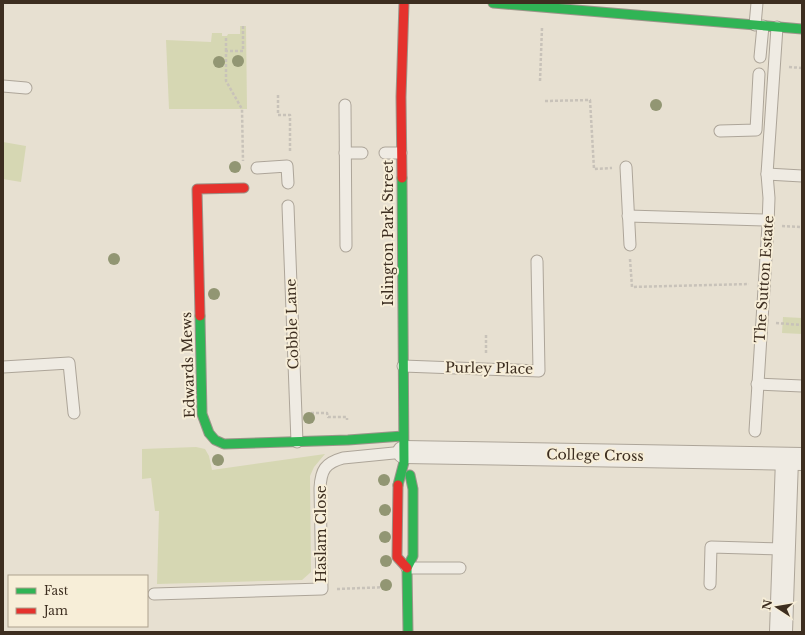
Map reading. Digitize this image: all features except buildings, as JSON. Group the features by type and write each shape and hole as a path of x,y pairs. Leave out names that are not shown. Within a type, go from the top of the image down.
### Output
{"main road":[{"name":"Islington Park Street","path":"404,3 401,97 404,450 398,484 397,557 407,568"},
{"path":"493,3 663,10 759,26 802,29"},
{"name":"Edwards Mews","path":"244,188 197,189 203,422 205,428 212,438 224,444 348,440 404,450"},
{"name":"Islington Park Street","path":"404,450 412,482 413,556 407,568 408,632"}],"street":[{"name":"College Cross","path":"404,450 794,459 784,549 781,632"}],"lane":[{"path":"757,3 760,57"},
{"name":"The Sutton Estate","path":"755,431 769,198 766,174 777,27"},
{"path":"720,130 756,130 759,74"},
{"path":"3,86 26,88"},
{"path":"345,105 346,246"},
{"path":"346,153 362,153"},
{"path":"385,153 401,153"},
{"path":"257,168 287,166 288,183"},
{"path":"626,167 630,245"},
{"path":"766,174 802,176"},
{"name":"Cobble Lane","path":"288,206 297,442"},
{"path":"628,216 768,220"},
{"name":"Purley Place","path":"403,366 539,371 537,261"},
{"path":"3,367 69,363 74,413"},
{"path":"757,384 802,386"},
{"name":"Haslam Close","path":"154,594 322,589 320,488 322,473 326,466 334,461 404,450"},
{"path":"397,512 413,530"},
{"path":"710,584 711,547 784,549"},
{"path":"407,568 460,568"}],"path":[{"path":"226,51 243,51 243,26"},
{"path":"540,81 542,26"},
{"path":"226,36 226,81 242,109 244,188"},
{"path":"278,95 278,115 290,115 290,160 287,166"},
{"path":"545,101 590,100 594,169 626,167"},
{"path":"630,245 632,287 765,283"},
{"path":"762,322 802,325"},
{"path":"322,589 372,588"}],"green space":[{"path":"240,26 246,26 247,109 169,109 166,40 211,42 212,33 222,33 222,36 227,36 228,34 240,34"},
{"path":"3,142 26,146 21,182 3,179"},
{"path":"783,317 802,318 802,334 782,333"},
{"path":"196,447 205,449 209,456 212,470 325,454 314,467 310,476 311,572 302,580 157,584 159,511 155,511 151,478 142,479 142,449"}],"traffic: fast":[{"path":"493,3 802,29"},
{"path":"398,485 404,462 402,178"},
{"path":"200,316 202,414 209,433 215,440 224,444 348,440 403,436"},
{"path":"408,632 407,568 413,556 413,489 410,475"}],"traffic: jam":[{"path":"402,178 401,97 404,3"},
{"path":"200,316 197,189 244,188"},
{"path":"398,485 397,557 407,568"}]}
